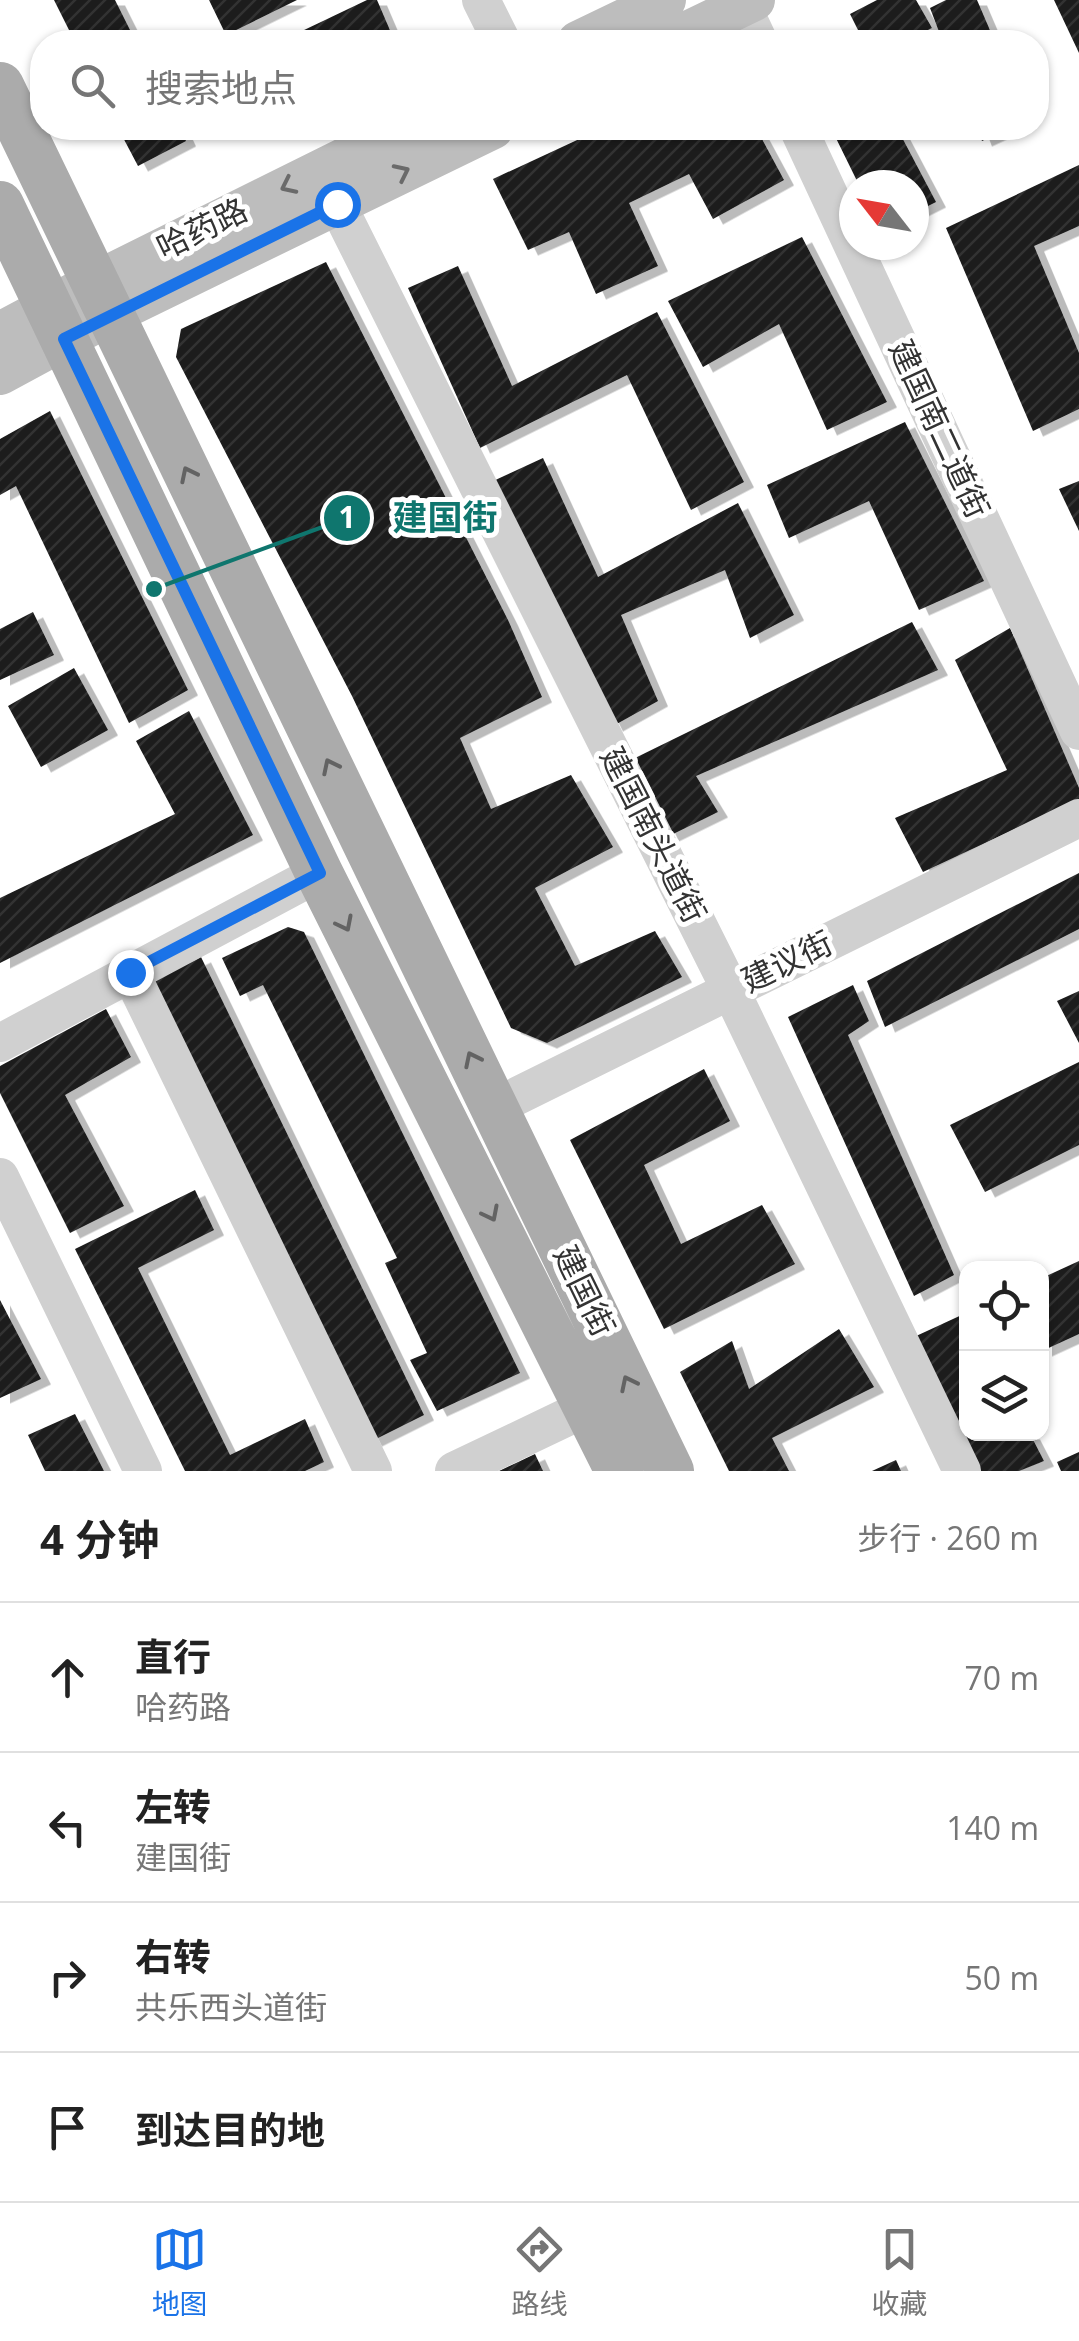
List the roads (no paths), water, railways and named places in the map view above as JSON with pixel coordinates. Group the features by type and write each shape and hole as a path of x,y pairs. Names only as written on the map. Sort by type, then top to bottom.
{"main road":[{"path":"603,30 664,0"},
{"path":"706,30 751,16"},
{"name":"建国街","path":"0,86 670,1471"},
{"name":"哈药路","path":"0,374 56,323 385,140"},
{"name":"哈药路","path":"102,298 337,204 468,140"},
{"name":"建国街","path":"0,205 320,873 619,1471"},
{"name":"哈药路","path":"0,333 56,323"}],"street":[{"path":"481,0 496,30"},
{"name":"建国南二道街","path":"804,140 1079,731"},
{"name":"建国南头道街","path":"337,204 730,990 962,1471"},
{"name":"建议街","path":"495,1107 1079,818"},
{"path":"0,1043 320,873"},
{"path":"130,972 374,1471"},
{"path":"0,1178 143,1471"},
{"path":"454,1471 588,1407"}],"place":[{"name":"建国街","path":"154,589"}]}
